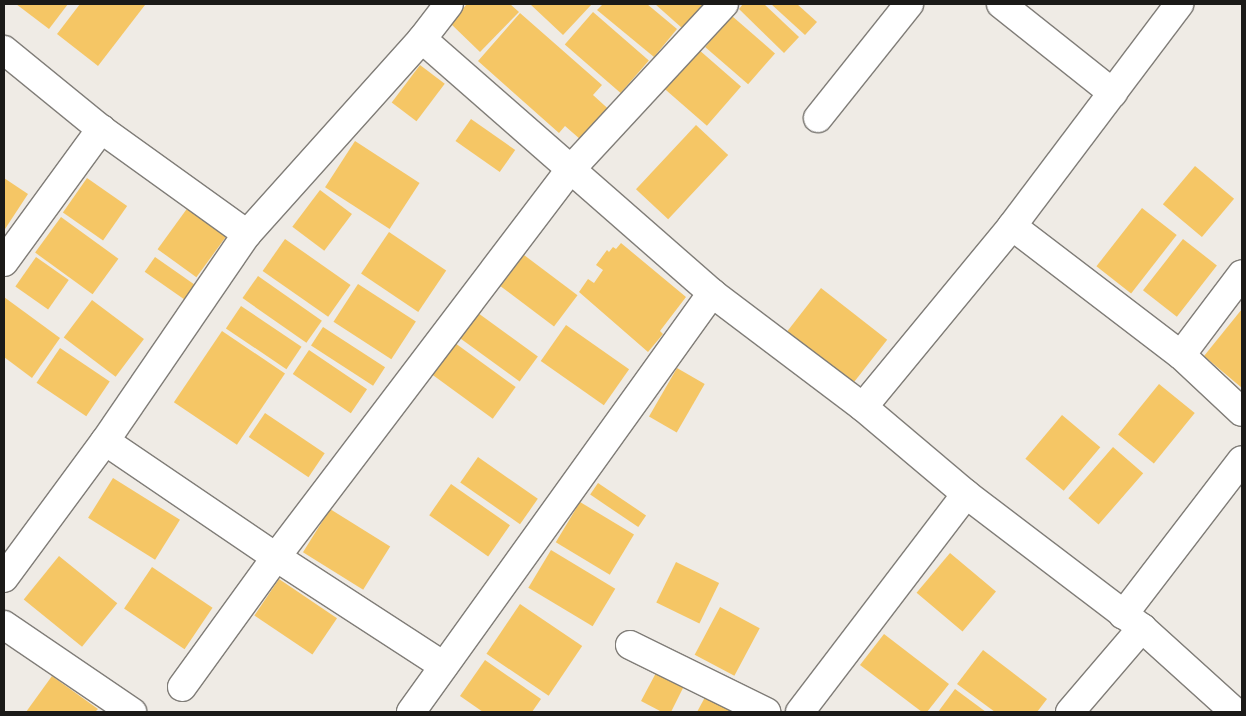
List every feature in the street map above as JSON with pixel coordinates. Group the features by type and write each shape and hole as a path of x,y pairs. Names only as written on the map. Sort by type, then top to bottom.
{"street":[{"path":"4,578 104,441 247,234 422,39 449,4"},
{"path":"182,687 276,557 571,169 724,4"},
{"path":"818,118 909,4"},
{"path":"1002,4 1112,93"},
{"path":"863,407 1012,226 1179,4"},
{"path":"422,39 712,293 863,407 966,494 1132,622 1234,712"},
{"path":"4,50 101,129 247,234"},
{"path":"4,262 101,129"},
{"path":"1012,226 1181,355 1242,412"},
{"path":"1181,355 1242,274"},
{"path":"412,712 712,293"},
{"path":"104,441 276,557 444,666"},
{"path":"1070,712 1242,460"},
{"path":"800,712 966,494"},
{"path":"4,625 132,712"},
{"path":"630,645 766,712"}],"building":[{"path":"16,4 68,4 49,29"},
{"path":"80,4 145,5 98,66 57,34"},
{"path":"467,4 510,4 519,12 480,52 450,23"},
{"path":"530,4 592,4 563,35"},
{"path":"603,4 647,4 677,29 654,57 597,10"},
{"path":"655,4 704,4 682,28"},
{"path":"743,4 764,4 799,37 784,53 739,9"},
{"path":"771,4 797,4 817,22 805,35"},
{"path":"593,12 649,61 621,93 565,44"},
{"path":"520,13 602,85 593,95 615,115 588,146 565,126 559,133 478,61"},
{"path":"732,16 775,53 748,84 705,47"},
{"path":"698,49 741,86 707,126 664,88"},
{"path":"420,65 445,84 416,121 392,103"},
{"path":"471,119 515,150 500,172 456,141"},
{"path":"696,125 728,155 668,219 636,189"},
{"path":"355,141 420,183 390,229 325,187"},
{"path":"1195,166 1234,199 1202,237 1163,204"},
{"path":"4,178 28,194 5,229 4,228"},
{"path":"87,178 127,206 103,241 63,212"},
{"path":"320,190 352,214 324,251 292,227"},
{"path":"194,199 233,227 196,277 158,249"},
{"path":"1142,208 1177,235 1131,293 1096,266"},
{"path":"61,217 118,259 93,294 35,253"},
{"path":"389,232 446,271 418,312 361,273"},
{"path":"285,239 351,285 328,317 263,271"},
{"path":"1183,239 1217,265 1177,317 1143,290"},
{"path":"621,243 686,297 660,331 663,334 648,352 579,292 588,279 594,283 603,270 596,265 607,250 609,252 613,247 616,249"},
{"path":"524,255 578,295 554,326 501,286"},
{"path":"36,257 69,280 48,309 15,286"},
{"path":"155,257 195,285 185,300 145,272"},
{"path":"258,276 322,321 306,343 243,298"},
{"path":"358,284 416,322 391,359 333,322"},
{"path":"821,288 887,340 853,384 787,332"},
{"path":"4,297 60,338 32,378 4,357"},
{"path":"92,300 144,339 116,377 64,338"},
{"path":"241,306 302,347 286,369 226,328"},
{"path":"1242,309 1242,388 1204,356"},
{"path":"478,313 538,356 520,382 460,338"},
{"path":"566,325 629,369 604,405 541,361"},
{"path":"323,327 385,367 373,386 311,345"},
{"path":"222,331 285,373 237,445 174,402"},
{"path":"455,343 516,387 493,419 432,375"},
{"path":"60,348 110,382 86,416 37,383"},
{"path":"309,350 367,389 351,413 293,374"},
{"path":"677,368 705,384 677,432 649,416"},
{"path":"1159,384 1195,413 1154,463 1118,435"},
{"path":"265,413 325,453 308,477 249,437"},
{"path":"1062,415 1100,447 1064,491 1025,459"},
{"path":"1113,447 1143,473 1099,525 1068,498"},
{"path":"478,457 538,499 520,524 460,482"},
{"path":"113,478 180,520 155,560 88,518"},
{"path":"598,483 646,515 638,527 590,495"},
{"path":"451,484 510,525 488,556 429,515"},
{"path":"580,502 634,534 610,575 556,542"},
{"path":"330,509 390,547 363,590 303,552"},
{"path":"551,550 615,589 593,626 528,588"},
{"path":"950,553 996,592 963,631 917,593"},
{"path":"59,556 117,603 82,647 24,600"},
{"path":"676,562 719,583 699,623 656,602"},
{"path":"152,567 213,608 185,649 124,608"},
{"path":"279,579 337,618 312,655 254,615"},
{"path":"520,604 582,646 549,696 486,654"},
{"path":"720,607 760,628 734,676 695,655"},
{"path":"884,634 949,684 927,712 922,712 860,665"},
{"path":"983,650 1047,699 1037,712 995,712 957,684"},
{"path":"485,660 541,699 532,712 483,712 460,696"},
{"path":"657,671 684,686 671,712 662,712 641,701"},
{"path":"52,676 98,709 95,712 26,712"},
{"path":"710,688 756,712 697,712"},
{"path":"955,689 986,712 938,712"}]}
